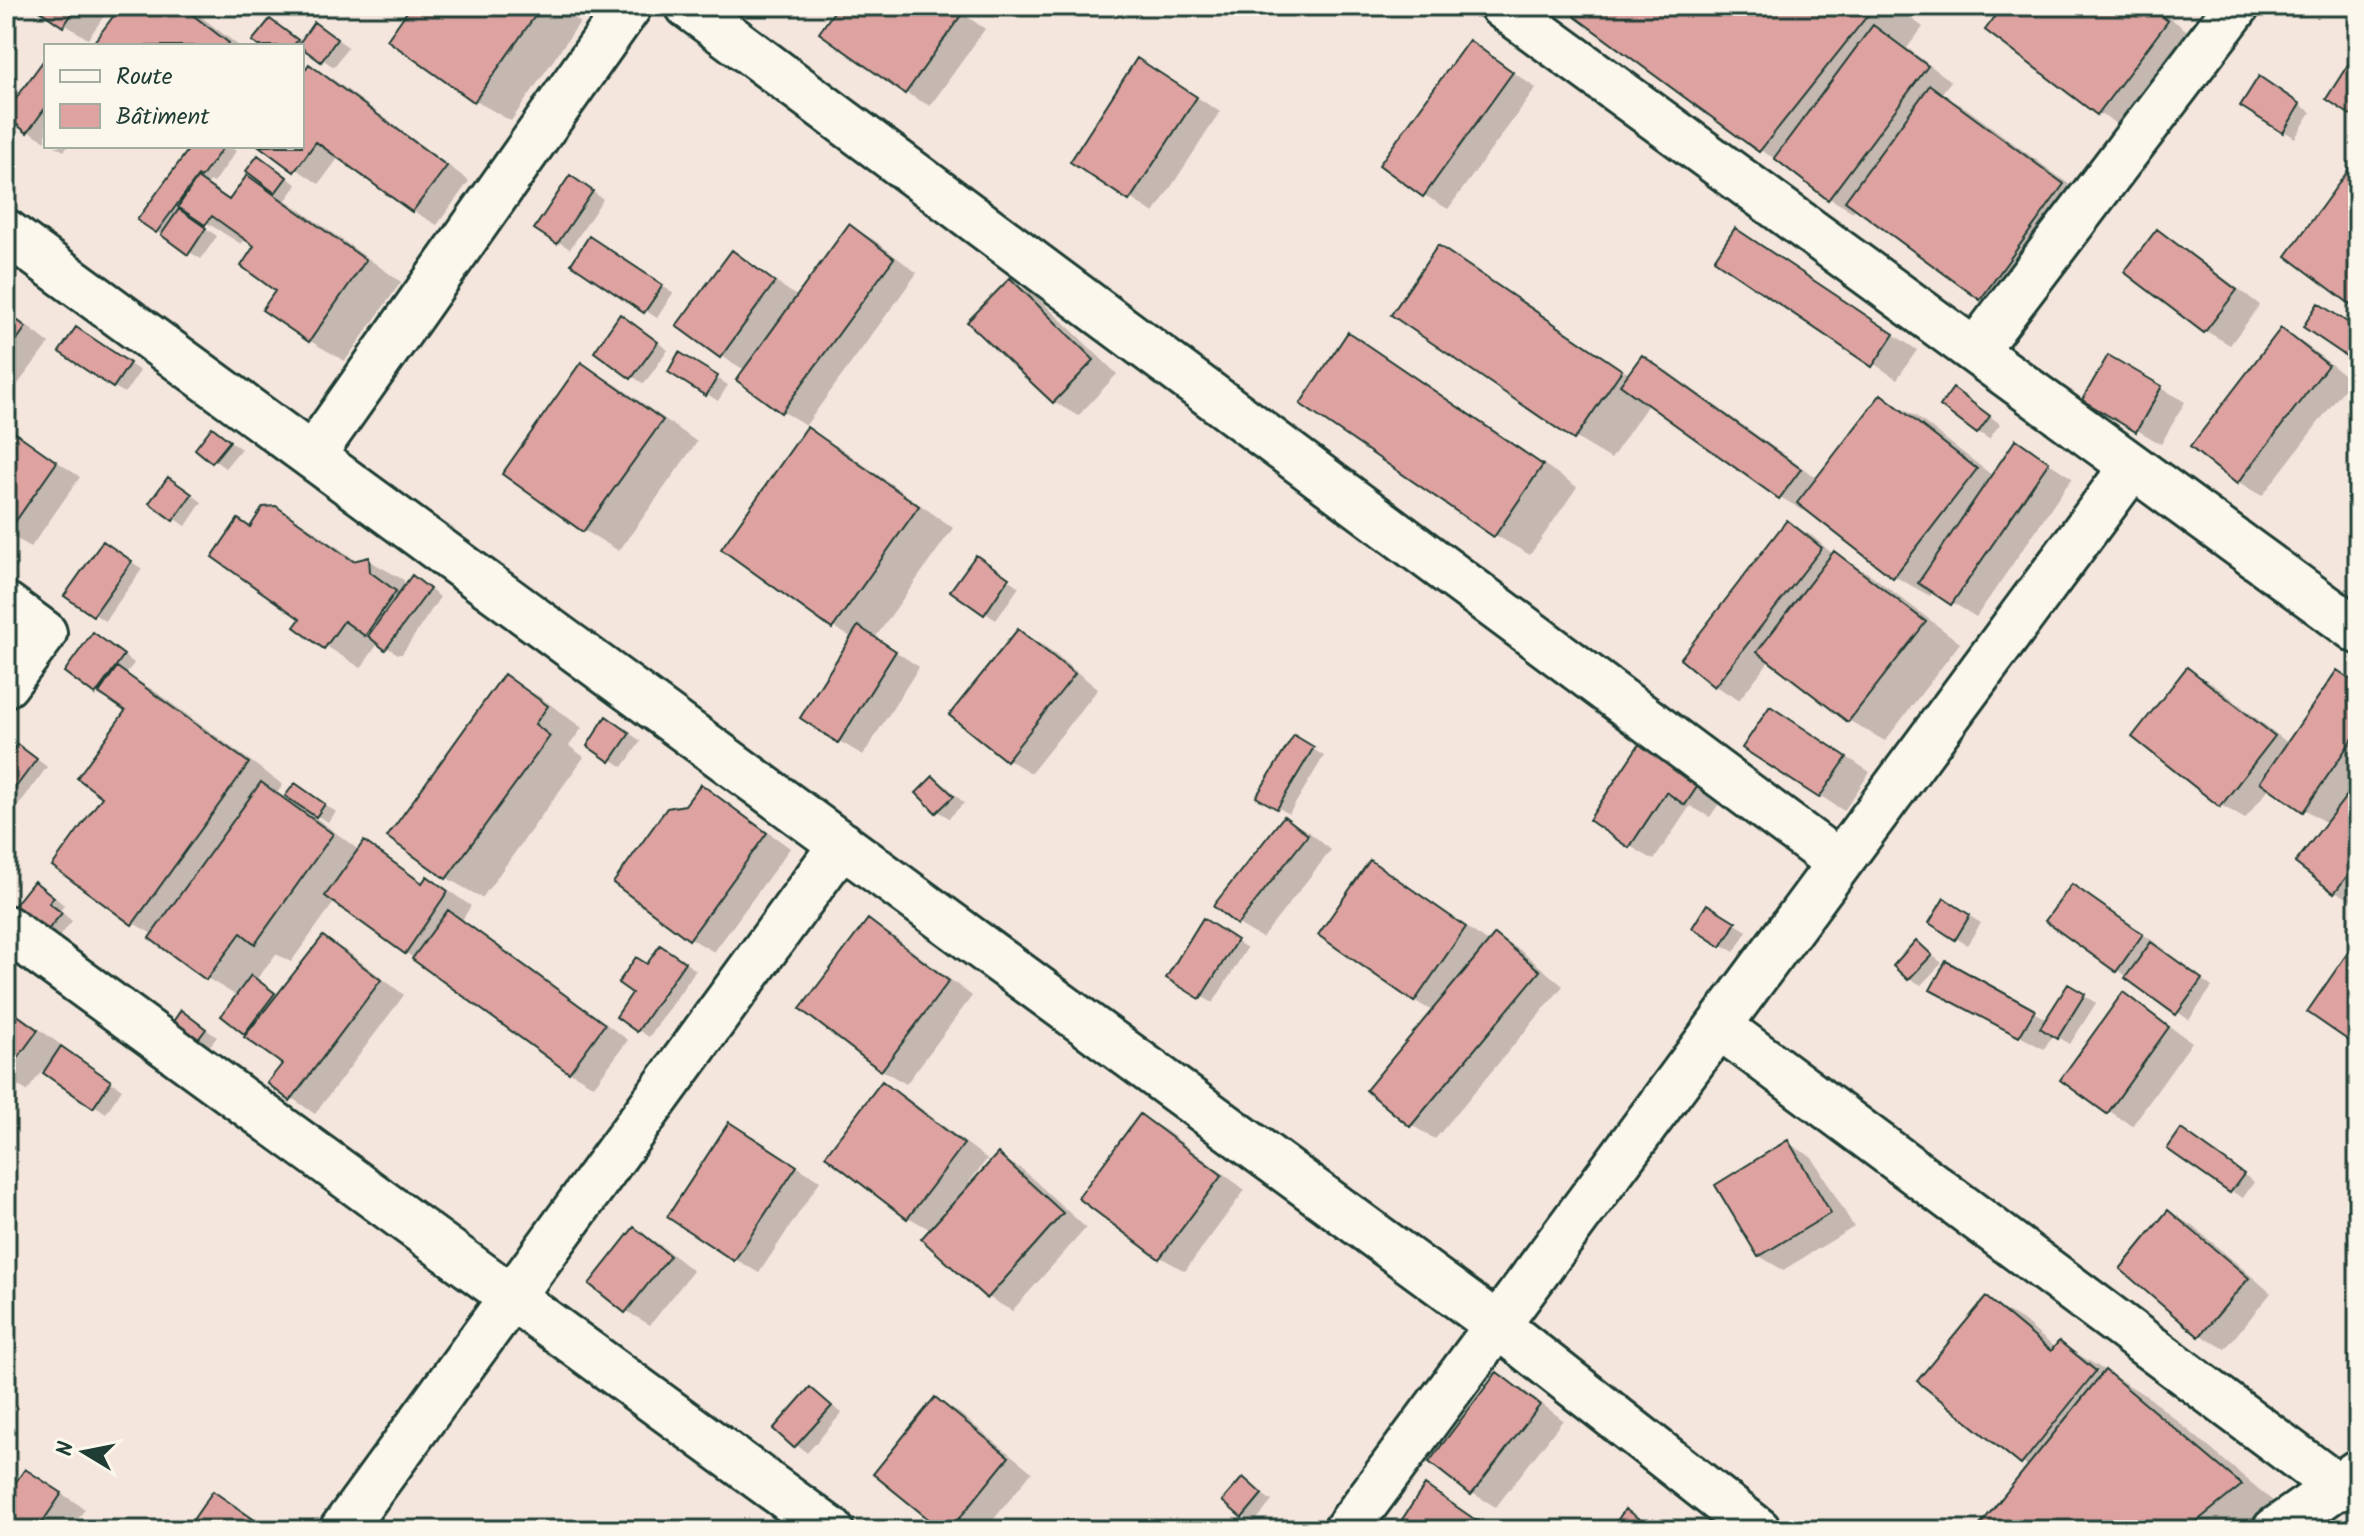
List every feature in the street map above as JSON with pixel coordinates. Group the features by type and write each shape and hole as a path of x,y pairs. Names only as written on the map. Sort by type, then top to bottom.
{"street":[{"path":"312,456 629,6"},
{"path":"688,6 1839,863"},
{"path":"1502,6 2358,631"},
{"path":"1975,351 2237,6"},
{"path":"6,232 1497,1325 1758,1530"},
{"path":"1346,1530 2132,467"},
{"path":"6,605 44,633 6,684"},
{"path":"342,1530 842,844"},
{"path":"6,928 831,1530"},
{"path":"1719,1026 2348,1480 2275,1530"}],"building":[{"path":"33,6 77,6 63,27"},
{"path":"121,6 181,6 229,43 228,44 92,44"},
{"path":"411,6 542,6 474,102 387,40"},
{"path":"838,6 951,6 962,14 905,94 819,33"},
{"path":"1582,6 1875,6 1759,152 1574,16"},
{"path":"2003,6 2149,6 2168,21 2097,115 1985,30"},
{"path":"270,19 298,40 295,44 256,44 252,41"},
{"path":"314,22 337,39 321,62 304,49 304,44 299,44"},
{"path":"1873,25 1928,66 1828,200 1774,158"},
{"path":"1469,40 1513,72 1423,197 1379,165"},
{"path":"2358,49 2358,120 2326,99"},
{"path":"1137,58 1197,97 1129,201 1070,162"},
{"path":"44,60 44,110 27,133 6,116"},
{"path":"309,64 447,166 412,212 316,142 294,172 262,148 304,148 304,71"},
{"path":"2259,76 2300,104 2283,133 2240,106"},
{"path":"1930,85 2064,184 1980,300 1845,201"},
{"path":"190,148 223,148 156,233 137,220"},
{"path":"258,155 287,177 275,193 246,171"},
{"path":"2358,157 2358,310 2286,256"},
{"path":"247,175 366,260 309,342 262,310 275,291 241,266 254,246 212,216 205,225 178,207 197,178 229,200"},
{"path":"570,175 593,191 557,244 534,229"},
{"path":"179,209 206,228 188,255 161,235"},
{"path":"849,224 894,258 781,413 736,380"},
{"path":"1735,228 1894,334 1872,367 1714,260"},
{"path":"2157,229 2237,290 2204,333 2124,272"},
{"path":"589,236 663,285 644,313 571,264"},
{"path":"1438,245 1622,370 1574,440 1391,315"},
{"path":"732,250 775,282 720,358 676,326"},
{"path":"1010,278 1094,360 1053,403 967,322"},
{"path":"2318,303 2358,329 2358,351 2352,360 2303,327"},
{"path":"6,312 26,327 6,355"},
{"path":"620,314 658,342 631,379 594,352"},
{"path":"76,327 130,363 113,388 59,352"},
{"path":"2281,328 2328,365 2237,484 2190,447"},
{"path":"1348,332 1543,465 1494,537 1300,404"},
{"path":"679,352 718,376 706,396 668,372"},
{"path":"1642,355 1801,469 1779,499 1620,385"},
{"path":"2108,355 2162,386 2136,432 2082,400"},
{"path":"581,362 663,420 583,532 502,474"},
{"path":"1953,388 1990,416 1977,434 1940,406"},
{"path":"1881,394 1977,469 1893,578 1797,503"},
{"path":"6,426 57,462 6,535"},
{"path":"212,427 230,441 212,463 195,449"},
{"path":"807,427 919,506 832,629 721,549"},
{"path":"2016,439 2049,462 1951,605 1918,583"},
{"path":"168,477 192,494 173,521 149,503"},
{"path":"276,506 353,561 369,557 370,572 396,591 365,636 344,621 324,649 294,627 300,619 212,557 238,519 250,527 263,507"},
{"path":"1787,520 1822,548 1714,687 1680,659"},
{"path":"103,541 132,561 93,616 64,596"},
{"path":"1834,551 1926,622 1848,722 1757,652"},
{"path":"976,555 1009,578 984,615 950,591"},
{"path":"412,575 430,589 385,650 368,636"},
{"path":"858,626 896,651 838,743 800,718"},
{"path":"1018,629 1075,674 1006,761 949,715"},
{"path":"93,632 124,655 95,695 64,672"},
{"path":"117,667 249,763 132,925 52,866 102,797 77,778 125,711 99,693"},
{"path":"2187,667 2275,736 2220,807 2132,737"},
{"path":"2337,670 2358,684 2358,731 2303,812 2260,782"},
{"path":"504,674 548,706 535,724 550,736 446,879 387,837"},
{"path":"1770,706 1847,757 1819,798 1742,748"},
{"path":"606,716 630,733 610,762 587,746"},
{"path":"1294,735 1314,747 1277,809 1256,797"},
{"path":"1642,740 1701,781 1685,805 1666,792 1629,848 1589,820"},
{"path":"17,744 37,759 6,800 6,759"},
{"path":"933,776 954,796 936,813 916,793"},
{"path":"2358,781 2358,862 2334,893 2295,863"},
{"path":"261,782 333,834 255,944 241,933 206,980 149,938"},
{"path":"295,783 325,804 316,817 285,796"},
{"path":"701,784 767,833 689,940 613,883 667,808 685,805"},
{"path":"1284,816 1308,835 1237,925 1213,906"},
{"path":"364,841 422,883 427,876 448,891 405,954 325,896"},
{"path":"1370,860 1466,927 1414,1002 1318,935"},
{"path":"34,881 54,897 49,903 62,913 42,937 10,911"},
{"path":"2072,884 2143,934 2116,972 2045,921"},
{"path":"1944,898 1970,915 1955,940 1929,923"},
{"path":"1707,904 1736,922 1721,947 1692,928"},
{"path":"448,910 605,1024 569,1073 412,959"},
{"path":"1203,918 1237,940 1200,999 1166,978"},
{"path":"868,919 949,981 881,1071 800,1009"},
{"path":"1495,934 1540,971 1410,1127 1366,1090"},
{"path":"323,936 381,980 290,1101 267,1083 282,1064 244,1037"},
{"path":"1916,940 1932,955 1908,980 1893,966"},
{"path":"2151,942 2202,979 2176,1015 2125,978"},
{"path":"660,945 685,962 637,1032 616,1017 632,993 618,983 636,957 647,964"},
{"path":"2353,945 2358,948 2358,1047 2307,1012"},
{"path":"1946,961 2035,1010 2019,1037 1930,990"},
{"path":"251,975 275,993 244,1034 221,1016"},
{"path":"2068,984 2085,994 2057,1039 2040,1028"},
{"path":"2123,992 2169,1027 2107,1114 2060,1080"},
{"path":"6,1007 38,1030 6,1074"},
{"path":"181,1010 206,1029 188,1053 164,1035"},
{"path":"61,1046 111,1081 93,1108 43,1073"},
{"path":"882,1081 964,1144 907,1219 825,1156"},
{"path":"1140,1114 1222,1175 1159,1259 1078,1198"},
{"path":"729,1122 797,1166 734,1261 667,1217"},
{"path":"2181,1129 2244,1174 2230,1193 2167,1149"},
{"path":"1788,1140 1831,1213 1758,1257 1715,1185"},
{"path":"998,1153 1063,1213 987,1299 921,1239"},
{"path":"2168,1210 2249,1278 2199,1337 2120,1269"},
{"path":"634,1227 670,1256 625,1313 589,1284"},
{"path":"1986,1297 2051,1351 2059,1341 2096,1371 2021,1465 1917,1381"},
{"path":"2105,1370 2242,1485 2186,1530 1976,1530"},
{"path":"1497,1372 1540,1405 1471,1495 1429,1462"},
{"path":"810,1387 832,1406 794,1448 773,1429"},
{"path":"935,1397 1009,1457 950,1530 942,1530 873,1474"},
{"path":"25,1469 62,1493 37,1530 6,1530 6,1496"},
{"path":"1243,1477 1262,1494 1242,1518 1222,1501"},
{"path":"1425,1485 1490,1530 1395,1530"},
{"path":"213,1491 269,1530 186,1530"},
{"path":"1625,1509 1655,1530 1611,1530"}]}
